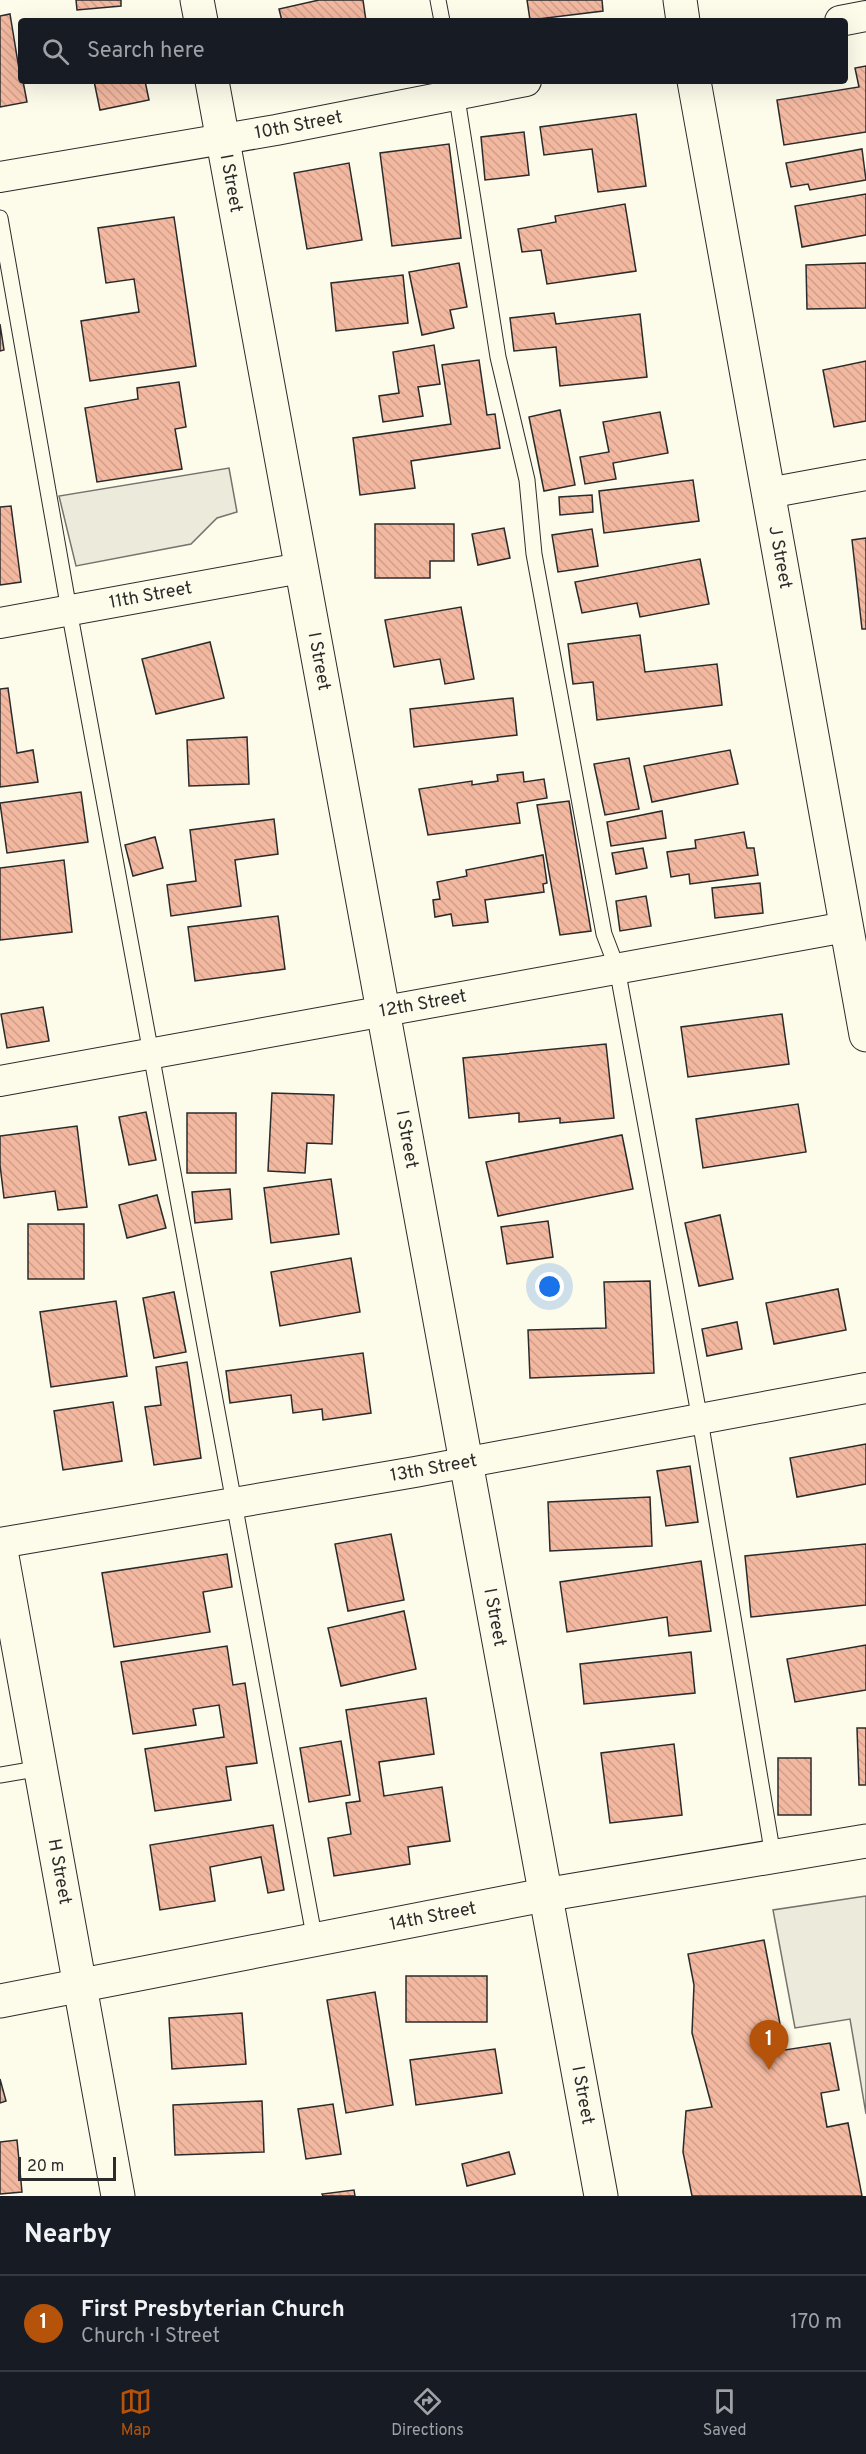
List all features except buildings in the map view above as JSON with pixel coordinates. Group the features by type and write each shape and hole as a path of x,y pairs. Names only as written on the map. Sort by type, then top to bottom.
{"main road":[{"path":"197,0 200,18"},
{"path":"680,0 683,18"},
{"name":"I Street","path":"213,84 601,2196"},
{"name":"J Street","path":"695,84 866,1035"},
{"name":"H Street","path":"0,1544 82,1986 118,2196"},
{"name":"14th Street","path":"0,2001 544,1895 866,1842"}],"street":[{"path":"848,19 866,16"},
{"name":"10th Street","path":"0,177 222,137 276,130 455,87 490,84"},
{"path":"768,493 866,475"},
{"name":"11th Street","path":"0,623 301,568"},
{"name":"12th Street","path":"0,1081 846,927"},
{"name":"13th Street","path":"0,1544 700,1420 866,1388"}],"lane":[{"path":"438,0 441,18"},
{"path":"455,87 498,357 527,480 536,566 604,934 617,968 700,1420 773,1856"},
{"path":"0,218 150,1054 315,1941"},
{"path":"0,1775 42,1768"}],"shaded area":[{"path":"229,468 237,512 217,518 191,544 76,566 59,496"},
{"path":"866,1896 866,2114 850,2019 795,2028 773,1910"}],"place":[{"name":"First Presbyterian Church","path":"769,2070"}]}
